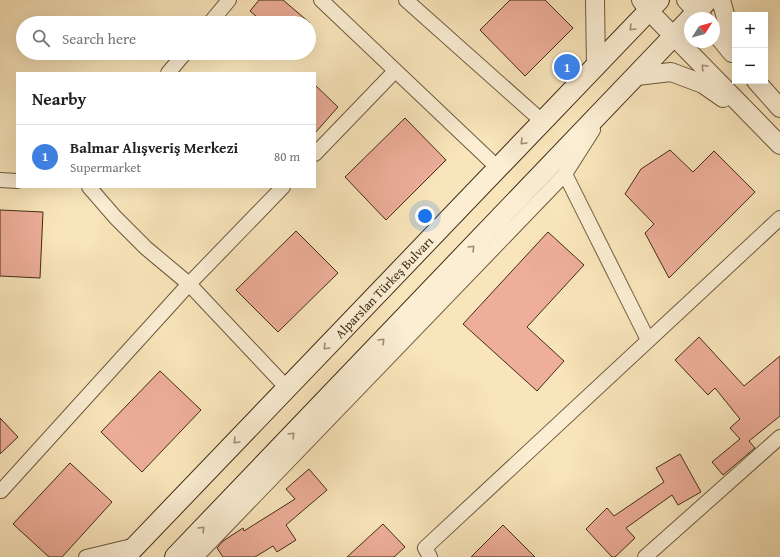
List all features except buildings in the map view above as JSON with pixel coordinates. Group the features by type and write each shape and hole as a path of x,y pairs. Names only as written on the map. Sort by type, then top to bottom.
{"main road":[{"name":"Alparslan Türkeş Bulvarı","path":"131,551 596,66 650,4"},
{"path":"175,557 637,76 696,11"}],"street":[{"path":"216,16 230,0"},
{"path":"321,0 498,168"},
{"path":"406,0 542,122"},
{"path":"595,0 596,66"},
{"path":"721,0 734,48"},
{"path":"650,4 674,36 780,145"},
{"path":"720,38 732,53"},
{"path":"169,72 179,60"},
{"path":"316,153 395,71"},
{"path":"637,76 671,72 702,84 754,119"},
{"path":"759,84 780,108"},
{"path":"196,557 565,174 608,106"},
{"path":"565,174 648,340"},
{"path":"0,180 16,181"},
{"path":"90,188 115,217 146,248 189,284 287,388"},
{"path":"1,491 189,284 282,188"},
{"path":"430,557 425,548 780,218"},
{"path":"646,557 780,437"},
{"path":"86,557 131,551"}],"place":[{"name":"Balmar Alışveriş Merkezi","path":"567,67"}]}
